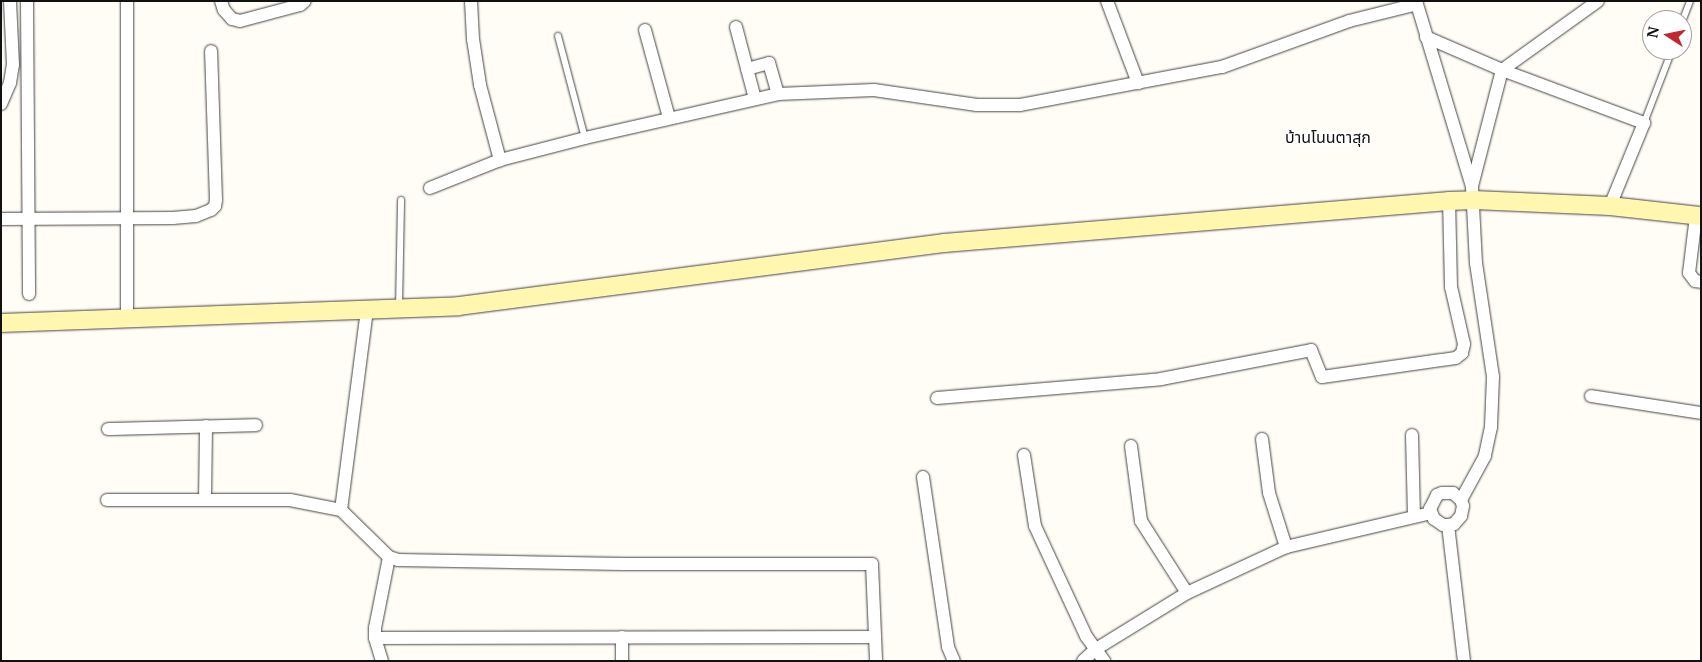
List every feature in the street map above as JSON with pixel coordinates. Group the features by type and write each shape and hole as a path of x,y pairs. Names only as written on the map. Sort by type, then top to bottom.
{"street":[{"path":"1,104 10,83 13,65 10,1"},
{"path":"26,1 28,294"},
{"path":"127,1 129,219 127,320"},
{"path":"221,1 224,10 232,19 240,22 300,5 305,1"},
{"path":"471,1 473,39 480,85 500,160"},
{"path":"1107,1 1138,83"},
{"path":"1473,193 1502,70 1598,1"},
{"path":"430,188 500,160 584,138 778,94 874,90 977,105 1020,105 1222,67 1349,21 1416,3 1473,193 1476,263 1493,378 1491,427 1485,456 1461,500"},
{"path":"736,26 755,99"},
{"path":"645,30 669,118"},
{"path":"1426,37 1502,70 1644,123 1610,206"},
{"path":"1,219 129,219 196,216 215,206 211,51"},
{"path":"747,69 769,63 778,94"},
{"path":"1,323 127,320 459,306 944,243 1449,201 1473,193 1699,216 1689,273 1695,281 1701,282"},
{"path":"937,398 1161,379 1311,350 1322,376 1456,358 1462,353 1464,344 1451,286 1449,201"},
{"path":"341,510 367,310"},
{"path":"1591,396 1701,413"},
{"path":"108,429 256,424"},
{"path":"205,500 206,426"},
{"path":"1412,435 1414,515"},
{"path":"1262,439 1269,493 1286,547"},
{"path":"1131,446 1142,521 1187,593"},
{"path":"1024,455 1036,526 1086,636 1104,661"},
{"path":"923,477 948,647 954,661"},
{"path":"1442,492 1453,493 1461,500 1463,506 1461,516 1454,524 1438,523 1431,513 1434,498 1442,492"},
{"path":"107,500 290,500 341,510 389,556 398,560 613,564 872,564 876,661"},
{"path":"1083,661 1096,650 1187,593 1286,547 1414,515 1431,513"},
{"path":"1448,525 1464,661"},
{"path":"382,661 375,638 389,556"},
{"path":"622,637 622,661"},
{"path":"375,638 874,637"}],"lane":[{"path":"558,36 584,138"},
{"path":"1644,123 1668,60"},
{"path":"399,308 401,200"}],"district":[{"name":"บ้านโนนตาสุก","path":"1328,137"}]}
